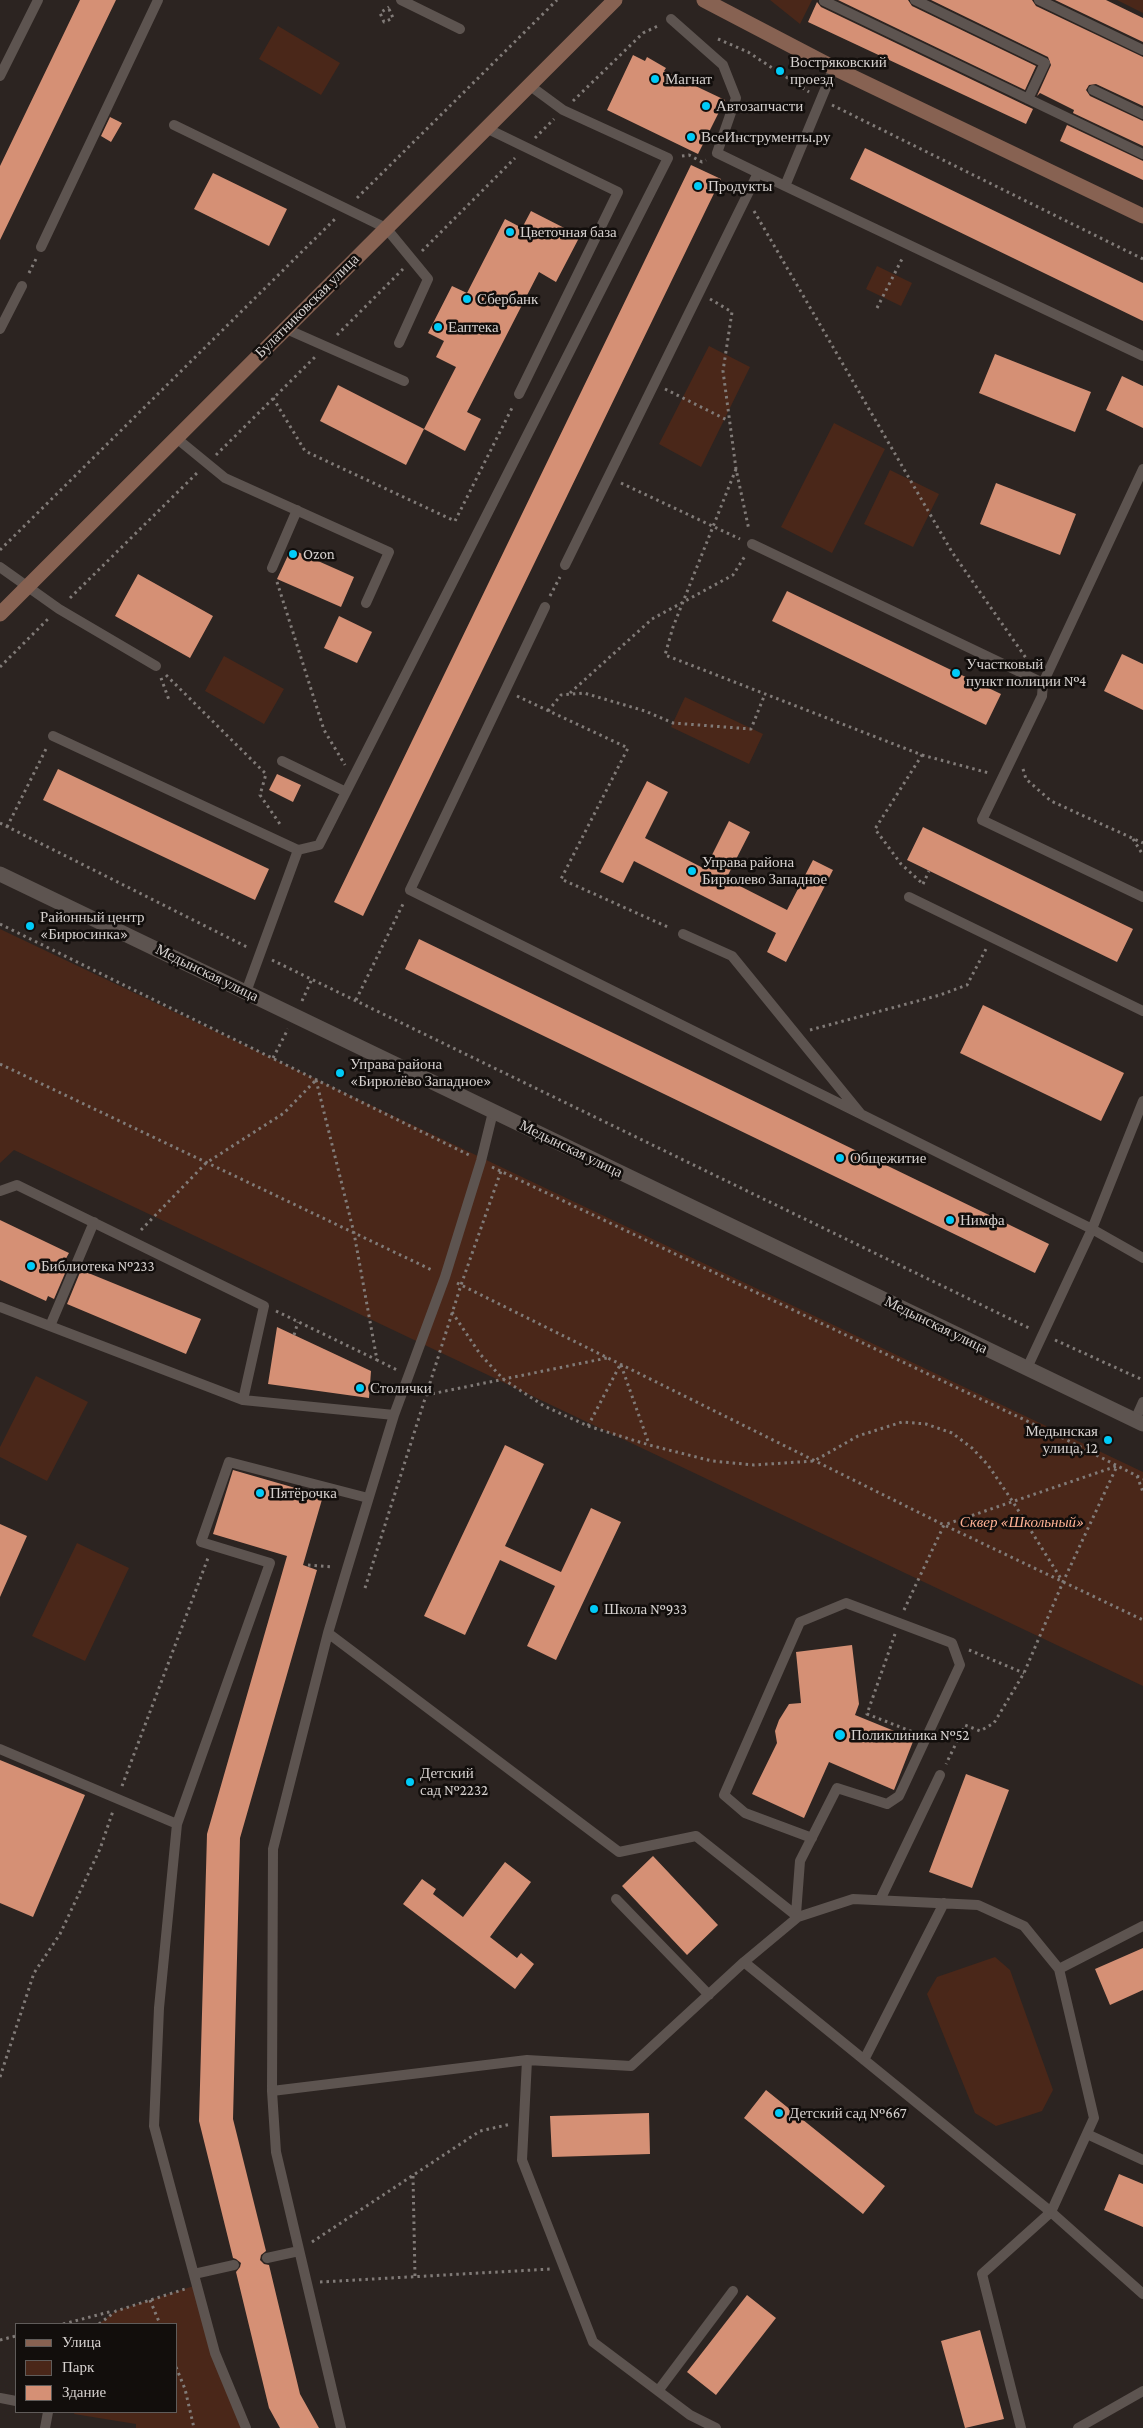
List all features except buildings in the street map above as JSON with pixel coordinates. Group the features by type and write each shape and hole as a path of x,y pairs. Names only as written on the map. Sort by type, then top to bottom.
{"street":[{"name":"Булатниковская улица","path":"0,614 284,328 615,0"},
{"path":"704,0 834,68 1143,216"},
{"name":"Медынская улица","path":"0,874 1139,1422"}],"lane":[{"path":"0,76 38,0"},
{"path":"42,247 158,0"},
{"path":"401,0 460,29"},
{"path":"915,0 1045,63 1028,99"},
{"path":"1039,0 1143,50"},
{"path":"824,1 1143,154"},
{"path":"671,19 723,65 736,98 717,153 1143,356"},
{"path":"785,186 834,68"},
{"path":"53,736 298,850 318,845 668,158 563,110 529,85"},
{"path":"1093,90 1143,114"},
{"path":"174,125 386,228 428,279 399,343"},
{"path":"486,128 618,192 519,394"},
{"path":"565,566 758,173"},
{"path":"0,329 22,286"},
{"path":"284,328 404,381"},
{"path":"176,437 225,478 389,552 366,603"},
{"path":"1143,469 1043,683 1042,696 982,820 1143,898"},
{"path":"272,568 297,510"},
{"path":"752,544 1043,683"},
{"path":"0,567 59,609 156,666"},
{"path":"545,607 410,890 1092,1229 1143,1258"},
{"path":"282,761 346,792"},
{"path":"246,992 298,850"},
{"path":"909,897 1143,1011"},
{"path":"683,934 732,956 862,1116"},
{"path":"1028,1368 1092,1229 1143,1101"},
{"path":"341,2428 276,2152 272,2091 273,1849 328,1633 368,1498 394,1415 445,1277 481,1161 493,1112"},
{"path":"0,1191 17,1185 264,1306 243,1400"},
{"path":"50,1326 94,1222"},
{"path":"0,1307 243,1400 394,1415"},
{"path":"1139,1422 1143,1402"},
{"path":"246,2428 216,2353 154,2126 159,2008 177,1824 270,1563 201,1542 229,1462 368,1498"},
{"path":"797,1916 800,1861 812,1838 837,1788 887,1804 899,1796 960,1665 952,1643 846,1603 800,1622 724,1795 745,1813 812,1838"},
{"path":"328,1633 619,1852 696,1836 797,1916"},
{"path":"0,1749 177,1824"},
{"path":"880,1900 940,1775"},
{"path":"616,1899 709,1994"},
{"path":"272,2091 527,2060 631,2066 797,1916 853,1899 978,1905 1024,1926 1059,1969 1094,2118 1051,2212 982,2274 1021,2428"},
{"path":"864,2060 944,1903"},
{"path":"1059,1969 1143,1926"},
{"path":"744,1962 1051,2212 1143,2294"},
{"path":"527,2060 522,2160 592,2342 690,2415 716,2428"},
{"path":"1086,2134 1143,2160"},
{"path":"267,2258 299,2251"},
{"path":"194,2274 234,2265"},
{"path":"658,2391 733,2291"},
{"path":"1078,2428 1143,2391"},
{"path":"0,2398 15,2401"},
{"path":"45,2428 48,2413"}],"path":[{"path":"0,550 558,0"},
{"path":"0,667 642,33"},
{"path":"714,38 748,52 822,100 1143,259"},
{"path":"668,158 689,155 702,162 717,153"},
{"path":"746,198 952,552 1043,683"},
{"path":"877,308 909,245"},
{"path":"22,286 42,247"},
{"path":"570,693 652,619 733,575 752,544 736,469 723,371 732,312 700,293"},
{"path":"655,384 730,421"},
{"path":"273,398 305,451 455,521 519,394"},
{"path":"736,469 683,603 666,655 922,755 1003,776"},
{"path":"609,478 752,544"},
{"path":"545,607 565,566"},
{"path":"272,568 324,730 352,778"},
{"path":"156,666 169,700"},
{"path":"156,666 266,774 260,794 298,850"},
{"path":"505,691 628,748 562,879 683,934"},
{"path":"548,711 561,695 570,693 598,696 645,711 673,723 751,729 765,694"},
{"path":"7,827 53,736"},
{"path":"922,755 875,828 901,864 923,884 929,871"},
{"path":"1023,763 1026,778 1051,801 1143,843"},
{"path":"0,823 260,954 1042,1335 1143,1380"},
{"path":"1132,838 1143,856"},
{"path":"356,1000 410,890"},
{"path":"0,924 501,1171 1143,1479"},
{"path":"795,1033 837,1024 967,985 993,938"},
{"path":"0,1064 445,1277 944,1526 1143,1620"},
{"path":"131,1240 206,1162 284,1113 316,1080"},
{"path":"316,1080 354,1234 377,1360"},
{"path":"365,1588 460,1285 501,1171"},
{"path":"264,1306 409,1376"},
{"path":"452,1312 480,1354 502,1379 544,1406 588,1426 649,1445 712,1461 754,1465 814,1461 858,1436 883,1426 902,1422 926,1424 952,1434 972,1448 988,1465 1063,1582"},
{"path":"294,1335 298,1322"},
{"path":"426,1395 607,1358"},
{"path":"588,1426 621,1364"},
{"path":"621,1364 649,1445"},
{"path":"921,1735 867,1714 899,1623 944,1526 1117,1466"},
{"path":"940,1775 965,1725 980,1731 994,1723 1024,1673 1063,1582 1117,1466"},
{"path":"1137,1476 1143,1492"},
{"path":"308,1565 347,1569"},
{"path":"952,1643 1024,1673"},
{"path":"299,2251 480,2131 524,2121"},
{"path":"413,2176 416,2277"},
{"path":"306,2283 564,2268"},
{"path":"67,2323 150,2300 197,2284"},
{"path":"150,2300 160,2323"},
{"path":"100,2323 116,2310"},
{"path":"0,2340 15,2336"},
{"path":"178,2372 185,2389 194,2428"}],"green space":[{"path":"770,0 812,0 800,24"},
{"path":"1117,0 1143,0 1143,13"},
{"path":"278,26 340,63 321,95 259,59"},
{"path":"877,266 912,283 901,306 866,289"},
{"path":"709,346 750,367 701,467 659,444"},
{"path":"834,423 885,449 832,553 781,527"},
{"path":"890,470 939,494 913,547 864,524"},
{"path":"224,656 284,689 264,724 205,691"},
{"path":"685,697 763,734 749,764 671,727"},
{"name":"Сквер «Школьный»","path":"0,929 1143,1472 1143,1686 14,1150 0,1163"},
{"path":"36,1376 88,1402 47,1481 0,1457 0,1447"},
{"path":"77,1543 129,1568 85,1661 32,1636"},
{"path":"995,1957 1010,1970 1053,2090 1042,2111 996,2126 975,2113 927,1994 937,1977"},
{"path":"197,2285 215,2353 246,2428 136,2428 136,2424 74,2414 178,2413 178,2323 100,2323 116,2311"}],"place":[{"name":"Востряковский проезд","path":"780,71"},
{"name":"Магнат","path":"655,79"},
{"name":"Автозапчасти","path":"706,106"},
{"name":"ВсеИнструменты.ру","path":"691,137"},
{"name":"Продукты","path":"698,186"},
{"name":"Цветочная база","path":"510,232"},
{"name":"Сбербанк","path":"467,299"},
{"name":"Еаптека","path":"438,327"},
{"name":"Ozon","path":"293,554"},
{"name":"Участковый пункт полиции №4","path":"956,673"},
{"name":"Управа района Бирюлево Западное","path":"692,871"},
{"name":"Районный центр «Бирюсинка»","path":"30,926"},
{"name":"Управа района «Бирюлёво Западное»","path":"340,1073"},
{"name":"Общежитие","path":"840,1158"},
{"name":"Нимфа","path":"950,1220"},
{"name":"Библиотека №233","path":"31,1266"},
{"name":"Столички","path":"360,1388"},
{"name":"Медынская улица, 12","path":"1108,1440"},
{"name":"Пятёрочка","path":"260,1493"},
{"name":"Школа №933","path":"594,1609"},
{"name":"Поликлиника №52","path":"840,1735"},
{"name":"Детский сад №2232","path":"410,1782"},
{"name":"Детский сад №667","path":"779,2113"}]}
